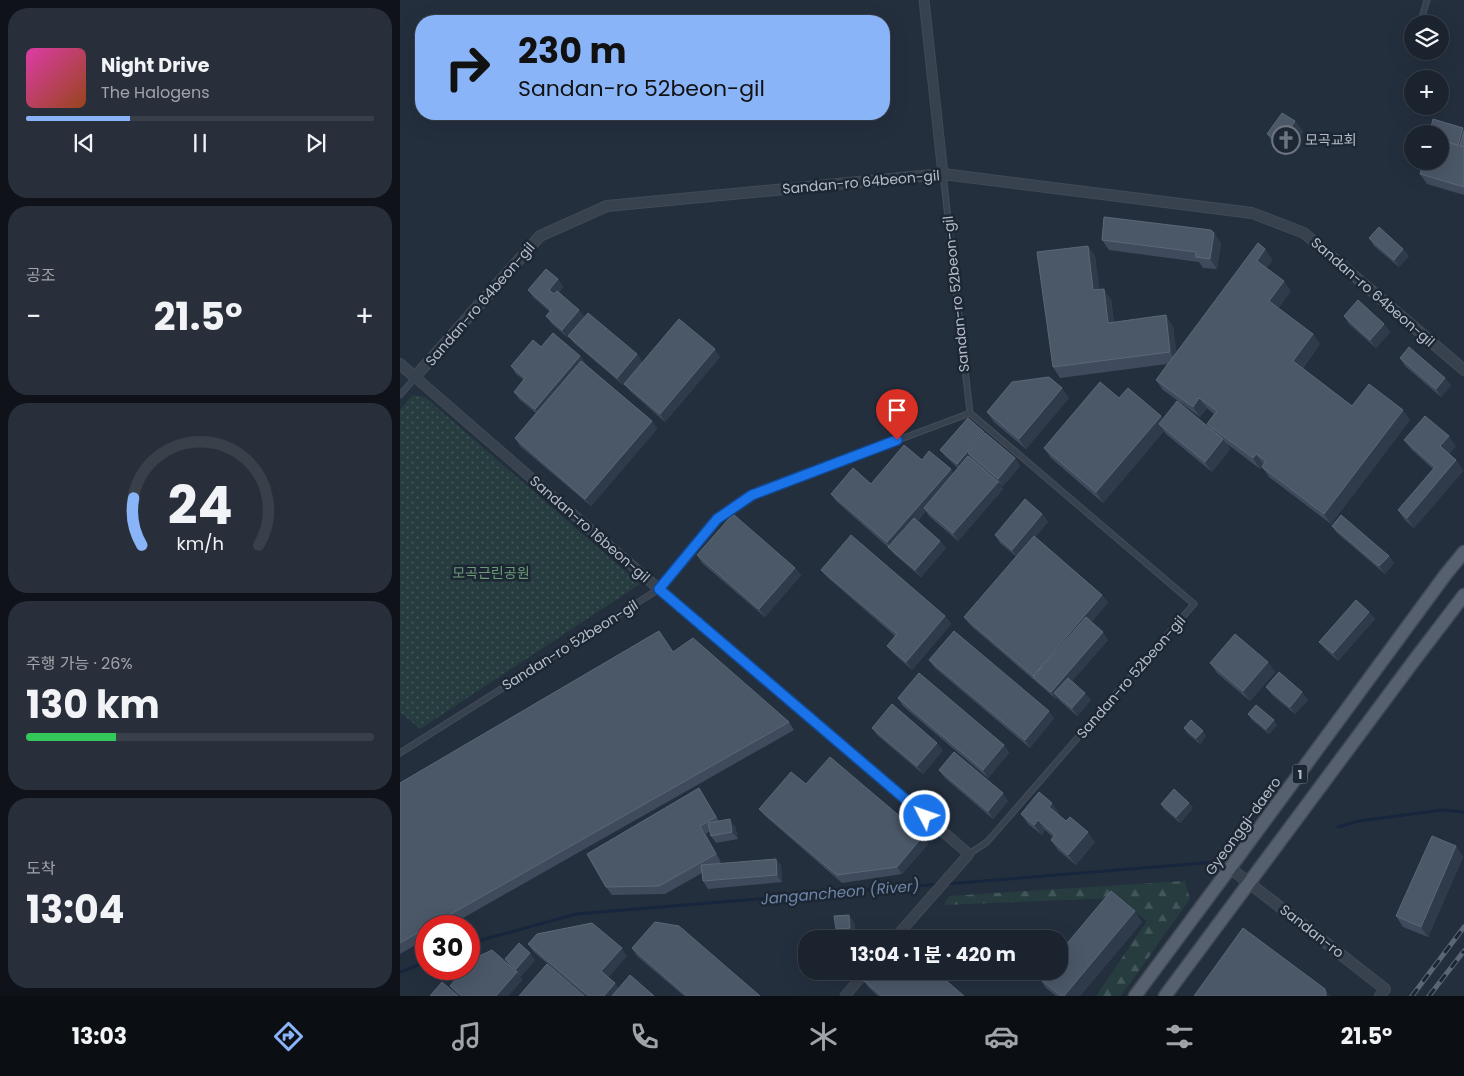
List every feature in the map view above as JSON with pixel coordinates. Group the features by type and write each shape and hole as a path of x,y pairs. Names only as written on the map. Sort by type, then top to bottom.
{"main road":[{"name":"Gyeonggi-daero","path":"1135,996 1464,552"},
{"name":"1","path":"1165,996 1464,595"}],"street":[{"path":"924,0 943,174"},
{"name":"Sandan-ro 64beon-gil","path":"416,377 540,236 607,206 943,174 1252,213 1304,233 1464,370"},
{"name":"Sandan-ro 16beon-gil","path":"400,364 969,854"},
{"path":"901,930 969,854"},
{"name":"Sandan-ro","path":"1230,868 1385,989 1380,996"},
{"path":"845,996 858,980"}],"lane":[{"path":"1423,14 1427,0"},
{"name":"Sandan-ro 52beon-gil","path":"943,174 970,413 1194,604 987,842 969,854"},
{"name":"Sandan-ro 64beon-gil","path":"400,395 416,377"},
{"name":"Sandan-ro 52beon-gil","path":"400,753 659,589 717,519 752,495 970,413"}],"green space":[{"name":"모곡근린공원","path":"412,395 425,397 640,584 420,729 400,712 400,410"},
{"path":"1185,881 1190,899 1121,996 1096,996 1147,921 1118,898 944,905 949,896"}],"building":[{"path":"1282,113 1295,121 1281,143 1267,134"},
{"path":"1433,119 1463,128 1458,145 1449,142 1449,125 1431,125"},
{"path":"1464,131 1464,147 1460,145"},
{"path":"1449,143 1464,147 1464,187 1420,174 1421,170 1449,170"},
{"path":"1104,217 1211,230 1214,233 1210,259 1196,257 1196,252 1102,240"},
{"path":"1379,227 1403,249 1394,260 1369,238"},
{"path":"1258,243 1265,249 1257,261 1284,281 1269,301 1313,334 1293,361 1352,406 1369,384 1403,410 1324,514 1262,467 1266,461 1256,454 1253,458 1207,424 1217,411 1199,398 1193,407 1156,380"},
{"path":"1088,246 1093,290 1104,289 1108,323 1166,315 1170,352 1053,367 1037,252"},
{"path":"546,269 558,279 549,290 554,294 557,291 579,310 562,330 546,316 551,310 528,290"},
{"path":"1358,300 1384,324 1370,340 1344,316"},
{"path":"588,313 637,354 617,378 568,336"},
{"path":"679,319 715,349 660,414 624,384"},
{"path":"553,333 580,356 535,409 514,392 525,378 511,366 533,340 541,347"},
{"path":"1409,347 1445,378 1436,389 1400,358"},
{"path":"581,361 652,421 585,499 515,438"},
{"path":"1049,377 1062,388 1019,439 987,412 1012,382"},
{"path":"1100,382 1119,398 1128,388 1161,416 1096,492 1044,448"},
{"path":"1177,401 1223,439 1205,462 1159,424"},
{"path":"1425,416 1449,436 1440,446 1456,460 1407,518 1398,510 1435,467 1404,440"},
{"path":"968,418 984,432 957,464 940,450"},
{"path":"985,433 1015,458 998,479 968,453"},
{"path":"904,445 922,460 929,451 951,469 887,542 831,494 853,468 871,484"},
{"path":"968,456 998,482 953,533 924,508"},
{"path":"1025,499 1042,514 1012,550 995,535"},
{"path":"733,514 795,568 759,609 697,555"},
{"path":"1341,515 1389,556 1379,566 1332,526"},
{"path":"914,518 940,541 915,570 888,547"},
{"path":"851,535 945,616 906,662 887,646 897,634 821,570"},
{"path":"1034,536 1102,595 1033,676 964,617"},
{"path":"1356,600 1369,612 1333,653 1319,642"},
{"path":"1086,617 1103,632 1051,692 1033,677"},
{"path":"659,631 673,652 693,638 789,722 449,915 415,915 415,934 400,943 400,783"},
{"path":"954,631 1049,711 1025,740 929,660"},
{"path":"1235,634 1268,662 1243,691 1210,663"},
{"path":"1279,672 1302,692 1290,707 1266,687"},
{"path":"919,673 1004,745 983,770 898,698"},
{"path":"1068,678 1085,693 1072,708 1054,693"},
{"path":"892,704 937,743 917,766 872,728"},
{"path":"1256,705 1274,720 1266,729 1248,714"},
{"path":"1191,720 1203,731 1196,738 1184,728"},
{"path":"954,752 1003,793 988,811 939,770"},
{"path":"830,757 923,836 897,867 837,875 759,809 791,772 806,784"},
{"path":"699,788 716,817 700,826 716,854 659,886 606,887 587,854"},
{"path":"1174,789 1189,803 1176,817 1161,804"},
{"path":"1039,792 1052,803 1049,807 1066,821 1070,817 1088,832 1068,855 1051,840 1055,835 1038,820 1034,825 1021,814"},
{"path":"730,819 732,832 711,836 708,823"},
{"path":"1432,836 1456,846 1421,927 1396,916"},
{"path":"776,859 777,875 703,881 701,865"},
{"path":"1111,891 1135,911 1064,996 1061,996 1042,980 1068,980 1068,942"},
{"path":"849,915 850,928 836,929 834,916"},
{"path":"655,922 679,926 760,996 687,996 632,948"},
{"path":"592,923 622,948 601,971 615,983 604,996 589,996 528,944 537,934"},
{"path":"1243,928 1325,989 1326,996 1194,996"},
{"path":"519,943 530,953 516,969 505,959"},
{"path":"492,950 517,972 496,996 462,996 450,986 455,980 480,980 480,956"},
{"path":"547,964 584,996 519,996"},
{"path":"630,975 654,996 612,996"},
{"path":"945,980 964,996 882,996 864,981"},
{"path":"442,982 458,996 430,996"}],"waterway":[{"name":"Jangancheon (River)","path":"1338,827 1359,821 1442,810 1464,812"},
{"name":"Jangancheon (River)","path":"946,884 1216,862"},
{"name":"Jangancheon (River)","path":"480,941 576,914 940,884"},
{"name":"Jangancheon (River)","path":"400,972 415,966"}],"railway":[{"path":"1412,996 1464,927"},
{"path":"1429,996 1464,951"}],"place":[{"name":"모곡교회","path":"1286,140"}],"route":[{"path":"897,440 752,495 717,519 659,589 925,816"}]}
